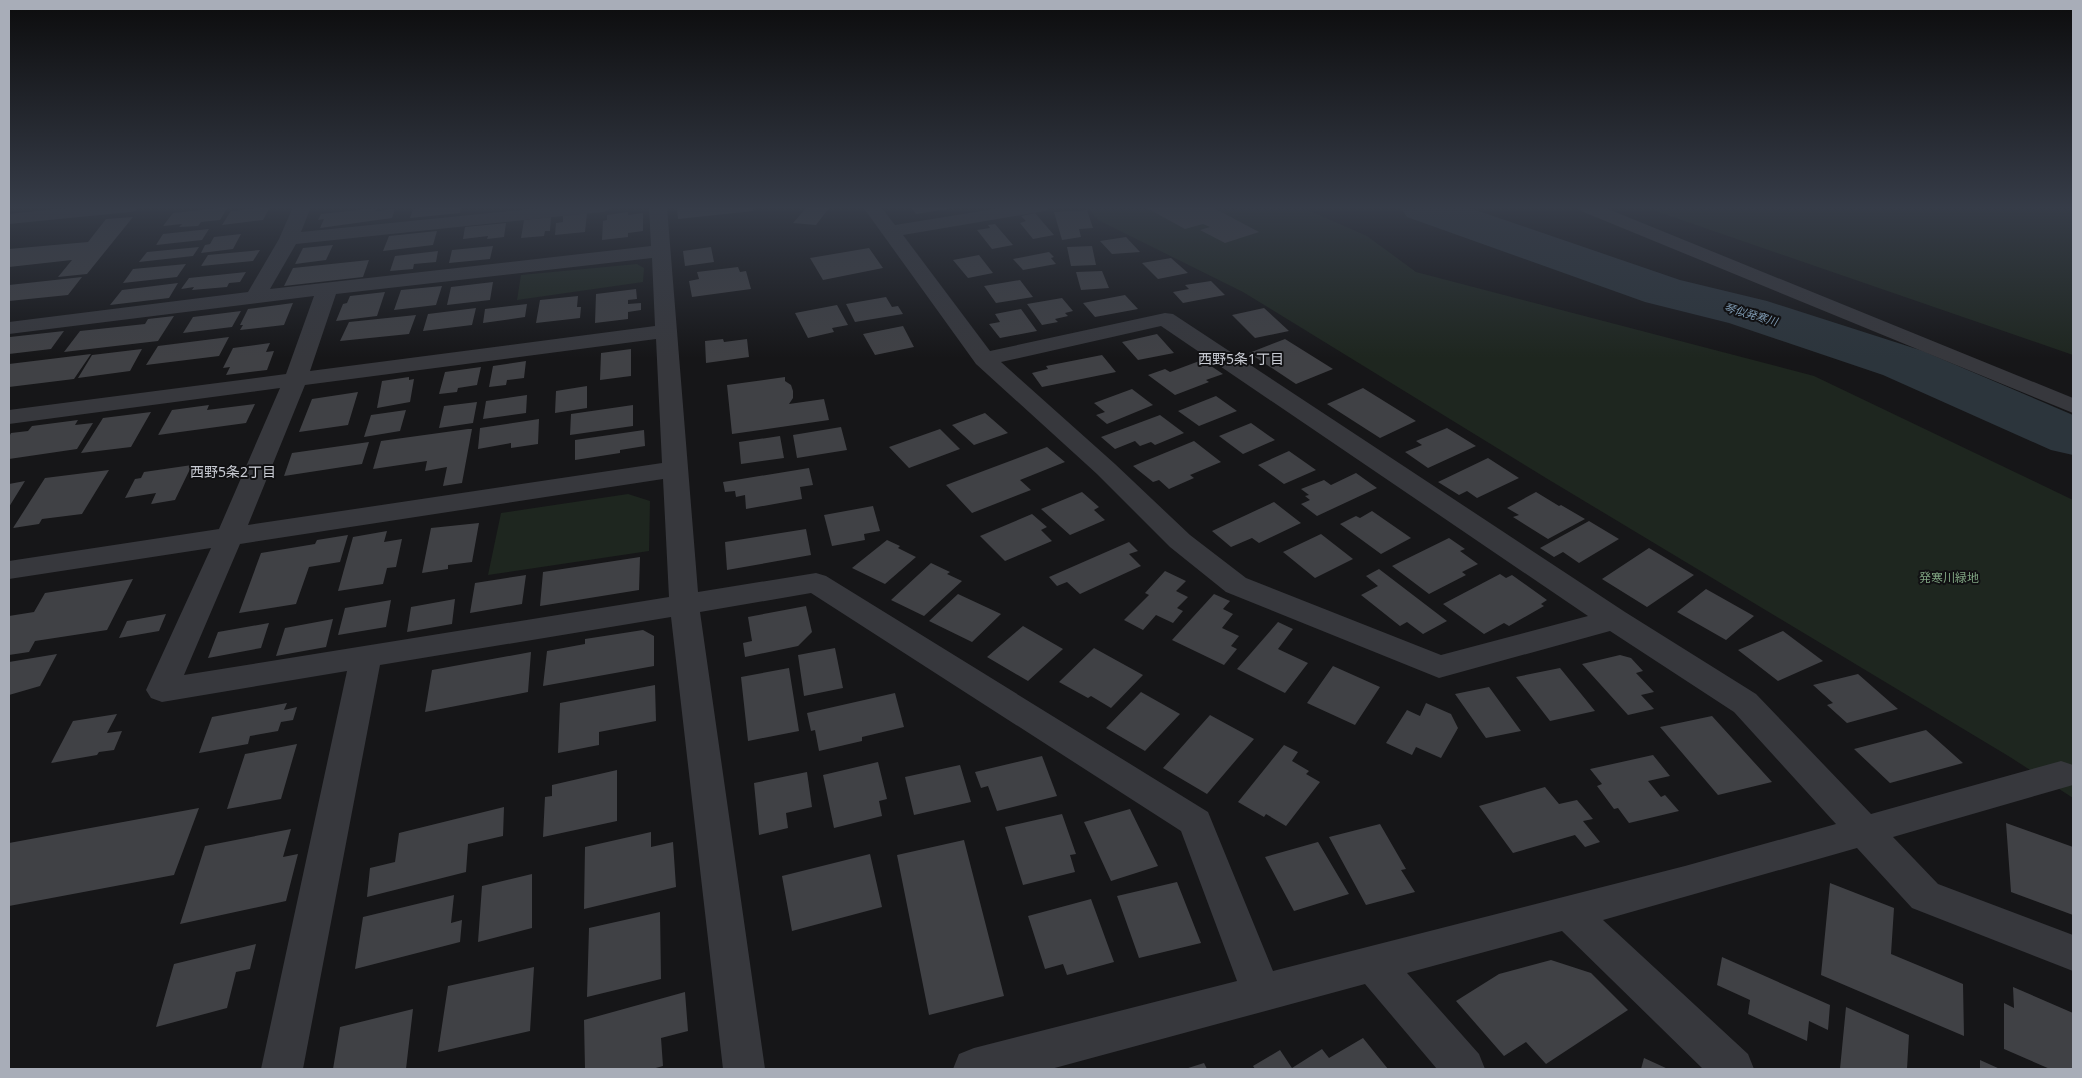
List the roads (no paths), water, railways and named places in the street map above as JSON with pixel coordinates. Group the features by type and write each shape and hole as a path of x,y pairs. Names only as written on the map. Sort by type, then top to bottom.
{"street":[{"path":"255,297 278,257"},
{"path":"9,328 598,257"},
{"path":"661,257 684,604 744,1069"},
{"path":"909,257 984,359 1106,469 1180,541 1236,585 1439,667 1614,619"},
{"path":"1710,257 2073,406"},
{"path":"327,289 296,378 230,536 162,690 816,583 1195,822 1262,994"},
{"path":"984,359 1165,319 1614,619 1745,703 1925,896 2073,953"},
{"path":"9,417 666,331"},
{"path":"9,570 675,469"},
{"path":"282,1069 366,656"},
{"path":"974,1069 1053,1059 1262,994 1685,882 2061,775"},
{"path":"1569,913 1733,1069"},
{"path":"1373,964 1464,1069"}],"waterway":[{"name":"琴似発寒川","path":"1567,257 1663,291 1748,312 1903,363 2073,437"}],"district":[{"name":"西野5条1丁目","path":"1241,358"},
{"name":"西野5条2丁目","path":"233,471"}],"park label":[{"name":"発寒川緑地","path":"1949,577"}]}
